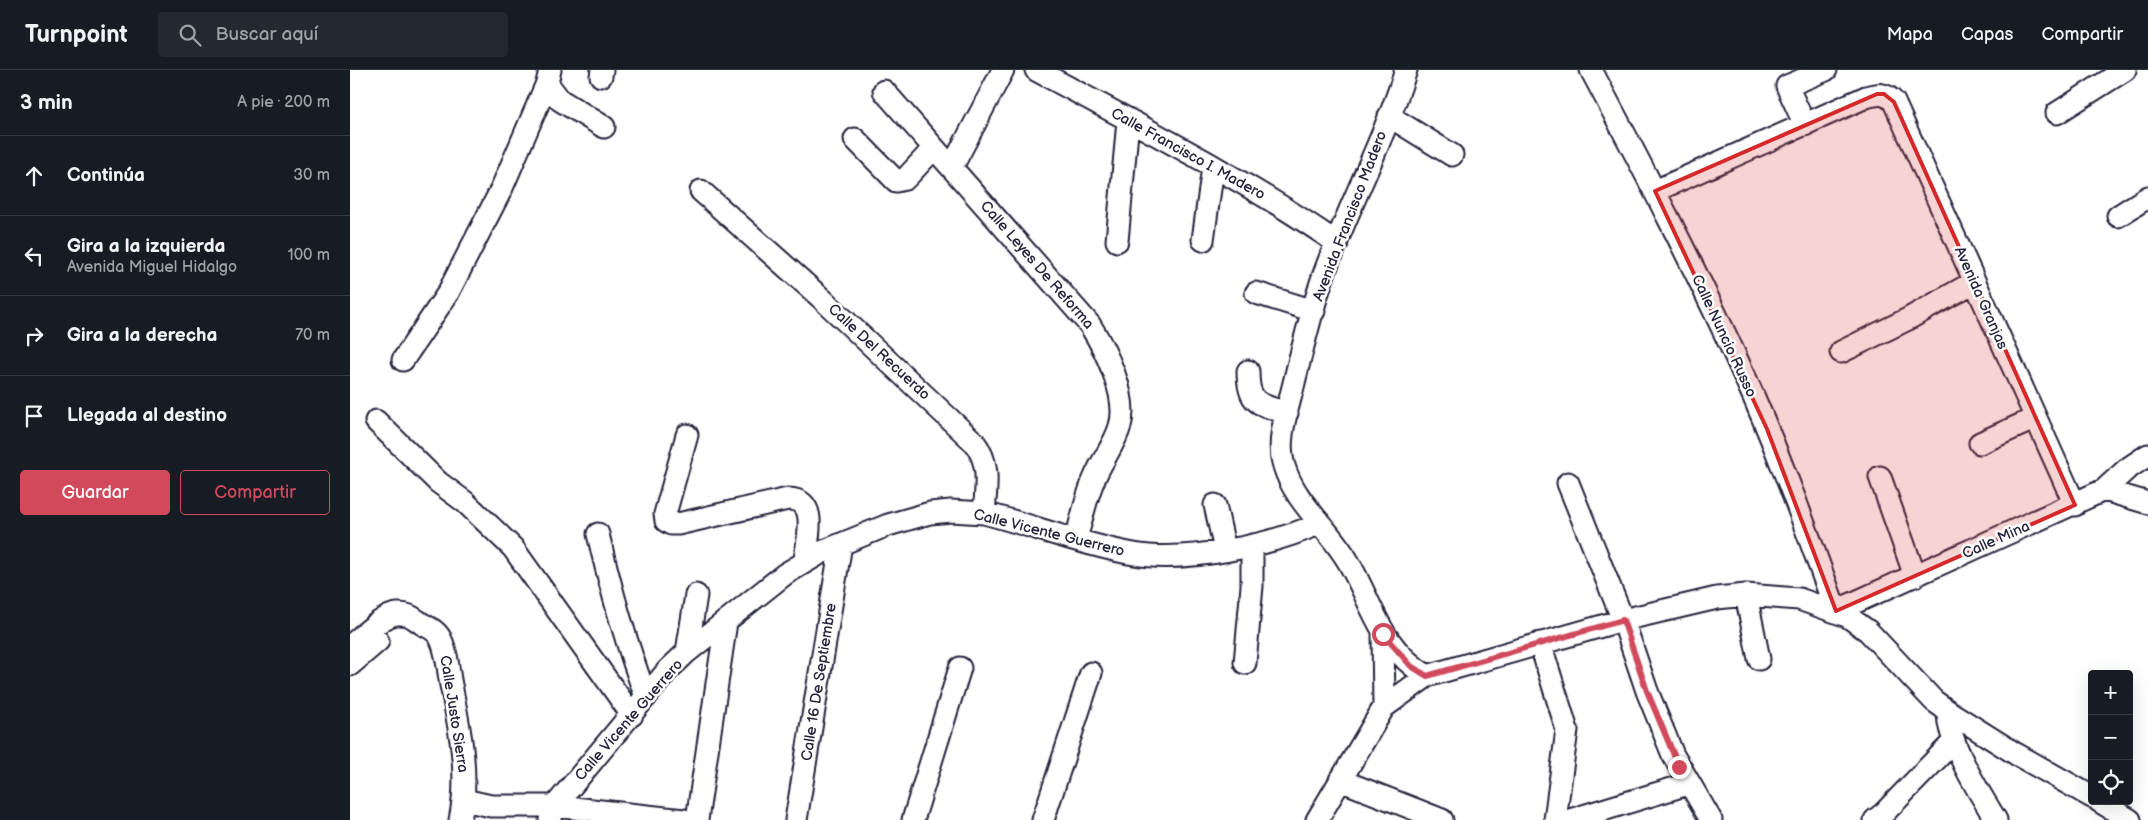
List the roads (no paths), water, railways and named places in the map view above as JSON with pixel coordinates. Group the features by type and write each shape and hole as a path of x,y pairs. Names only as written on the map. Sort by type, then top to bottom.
{"street":[{"path":"952,167 1002,70"},
{"name":"Calle Francisco I. Madero","path":"1036,70 1072,79 1128,121 1292,213 1336,243"},
{"name":"Calle Nuncio Russo","path":"1591,70 1655,191 1751,392 1789,483 1836,611"},
{"path":"1655,191 1805,125 1787,86 1826,70"},
{"path":"2057,114 2125,70"},
{"name":"Avenida Francisco Madero","path":"1404,71 1389,116 1324,276 1281,441 1283,465 1294,487 1342,552 1363,588 1383,634 1411,666 1427,676"},
{"path":"549,77 560,100 604,128"},
{"path":"403,360 448,293 501,190 549,77"},
{"name":"Calle Leyes De Reforma","path":"884,90 1090,325 1101,344 1118,387 1122,412 1120,426 1094,478 1076,540"},
{"name":"Avenida Granjas","path":"1805,125 1866,98 1884,94 1894,102 2075,505"},
{"path":"1389,116 1452,155"},
{"path":"1117,241 1128,121"},
{"path":"855,138 896,181 905,179 934,148"},
{"path":"1203,240 1213,167"},
{"name":"Calle Del Recuerdo","path":"700,191 820,297 974,442 984,458 987,476 984,513"},
{"path":"2118,216 2148,197"},
{"path":"1841,352 1908,319 1974,282"},
{"path":"1256,294 1314,311"},
{"path":"1248,370 1248,387 1253,398 1261,405 1287,413"},
{"path":"1980,443 2036,418"},
{"path":"376,421 438,482 480,514 514,548 632,715"},
{"path":"687,435 664,514 666,521 678,524 788,500 802,502 810,514 805,561"},
{"name":"Calle Mina","path":"1836,611 2075,505 2104,490 2127,469 2148,455"},
{"path":"1880,477 1915,576"},
{"path":"1568,483 1623,620 1647,691 1673,755 1688,784 1711,820"},
{"path":"2104,490 2148,503"},
{"path":"1215,505 1225,550"},
{"name":"Calle Vicente Guerrero","path":"552,813 668,670 688,652 785,574 805,561 888,525 930,513 951,511 984,513 1076,540 1136,555 1176,556 1252,545 1307,529 1320,523"},
{"path":"598,534 612,596 646,697"},
{"name":"Calle 16 De Septiembre","path":"796,820 841,544"},
{"path":"1245,663 1252,586 1252,545"},
{"path":"688,652 696,595"},
{"path":"1746,595 1759,659"},
{"path":"1317,820 1384,707 1427,676 1623,620 1717,598 1746,595 1799,599 1836,611 1860,624 1934,701 2016,754 2088,795"},
{"name":"Calle Justo Sierra","path":"350,646 394,614 408,614 438,634 441,640 460,730 465,780 462,810 491,806 552,813 684,820"},
{"path":"697,820 726,622"},
{"path":"350,665 392,631 402,627 424,625"},
{"name":"Avenida Francisco Madero","path":"1383,634 1384,707"},
{"path":"1540,643 1567,730 1555,820"},
{"path":"914,820 960,668"},
{"path":"1043,820 1091,674"},
{"path":"1948,711 1948,724 1954,741 1996,820"},
{"path":"1874,820 1884,813 1954,741"},
{"path":"1340,780 1442,820"},
{"path":"1570,820 1688,784"},
{"path":"2106,805 2130,820"}]}
